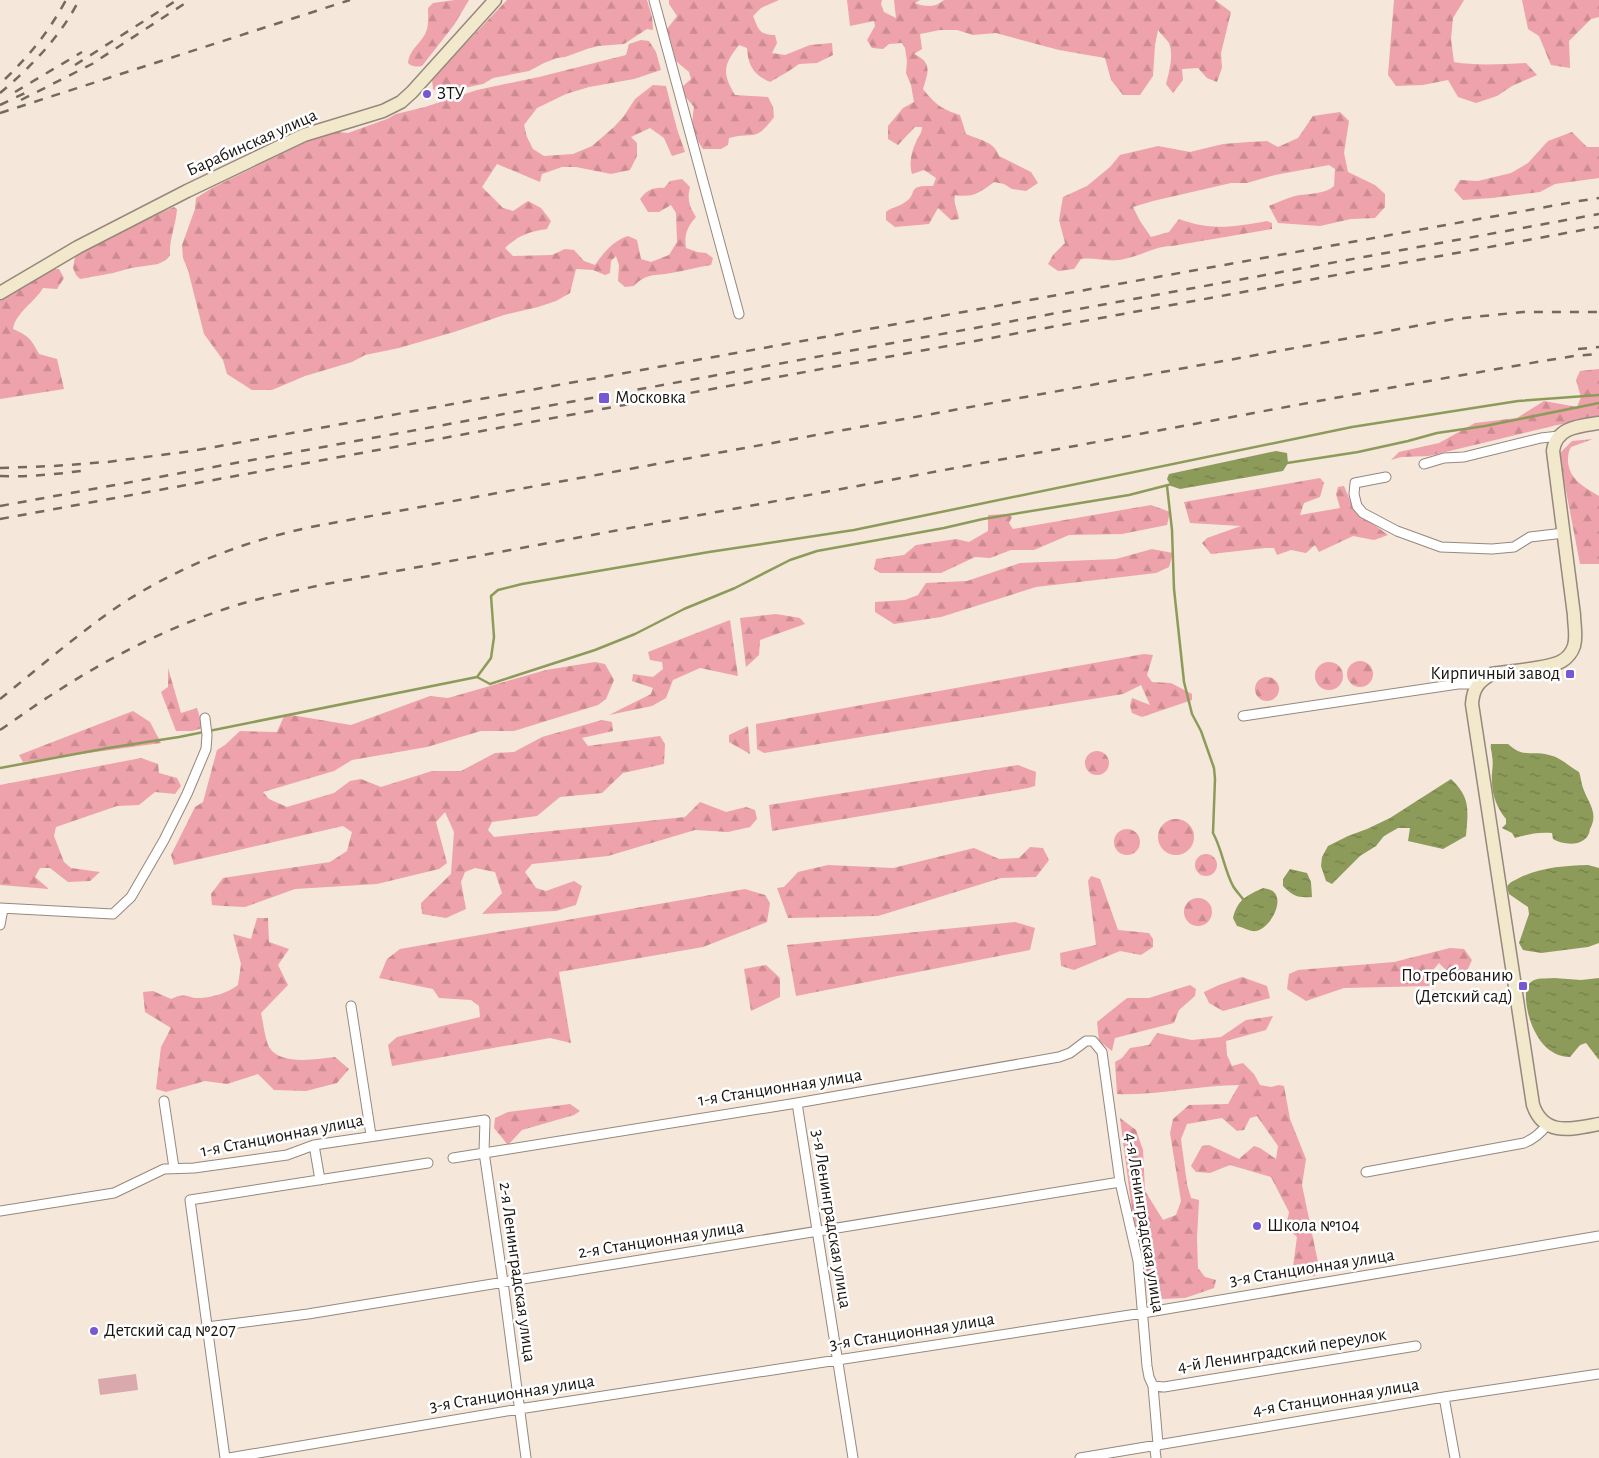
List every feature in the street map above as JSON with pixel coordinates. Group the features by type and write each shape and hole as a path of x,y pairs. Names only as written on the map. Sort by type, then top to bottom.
{"street":[{"name":"Барабинская улица","path":"0,293 86,242 295,139 321,129 383,111 401,102 495,0"},
{"path":"654,0 739,314"},
{"path":"1599,423 1568,429 1554,442 1553,451 1575,634 1574,646 1569,655 1562,661 1552,665 1492,674 1477,684 1472,694 1531,1097 1535,1113 1539,1119 1554,1128 1565,1129 1599,1124"},
{"path":"1424,464 1444,458 1464,457 1541,438 1559,436"},
{"path":"1386,477 1355,483 1354,494 1358,506 1363,513 1397,531 1441,547 1492,549 1514,547 1530,537 1564,533"},
{"path":"1243,716 1458,684 1477,684"},
{"path":"0,924 2,908 114,914 131,897 164,840 187,794 206,749 205,718"},
{"path":"352,1006 371,1136"},
{"name":"1-я Станционная улица","path":"453,1158 797,1103 1060,1057 1070,1053 1086,1041 1093,1042 1102,1052"},
{"name":"4-я Ленинградская улица","path":"1102,1052 1120,1182 1138,1261 1147,1366 1149,1378 1153,1386 1158,1444 1155,1450 1156,1458"},
{"path":"164,1101 174,1168"},
{"name":"3-я Ленинградская улица","path":"797,1103 853,1458"},
{"name":"1-я Станционная улица","path":"0,1211 114,1193 164,1169 194,1168 287,1155 314,1145 485,1120"},
{"name":"2-я Ленинградская улица","path":"485,1120 484,1152 526,1458"},
{"path":"1366,1172 1524,1143 1534,1139 1546,1124"},
{"path":"314,1145 320,1180"},
{"path":"225,1458 190,1200 428,1163"},
{"name":"2-я Станционная улица","path":"207,1327 308,1314 1120,1182"},
{"name":"3-я Станционная улица","path":"229,1458 519,1409 1143,1313 1599,1236"},
{"name":"4-й Ленинградский переулок","path":"1153,1386 1164,1386 1416,1346"},
{"name":"4-я Станционная улица","path":"1080,1458 1444,1397 1598,1374"},
{"path":"1444,1397 1455,1458"}],"shaded area":[{"path":"136,1374 138,1390 100,1395 98,1379"}],"green space":[{"path":"469,0 454,25 422,66 414,66 408,63 413,50 427,29 428,8 433,3"},
{"path":"507,0 647,0 652,17 653,30 647,29 624,44 587,49 557,58 529,71 493,78 483,84 441,93 433,89 432,79"},
{"path":"669,0 779,0 761,8 753,16 762,32 775,35 777,43 772,53 785,55 810,45 832,43 833,55 817,63 799,64 770,82 756,73 750,65 747,48 739,45 727,64 726,75 728,81 735,95 768,97 773,107 774,117 768,125 754,135 729,138 728,145 721,149 703,149 693,129 694,107 683,94 683,86 691,79 689,72 676,61 667,29 677,16 669,4"},
{"path":"847,0 882,0 881,4 884,12 896,18 894,0 920,0 915,3 930,6 944,0 1215,0 1231,12 1221,53 1222,68 1217,82 1207,78 1198,68 1182,69 1183,80 1173,93 1166,84 1171,53 1169,43 1158,30 1153,76 1140,95 1123,95 1111,80 1105,58 1059,50 996,33 973,35 957,30 940,30 920,34 922,49 914,54 920,57 927,65 923,89 939,105 948,111 960,115 966,134 990,144 999,156 1031,172 1038,183 1026,191 1012,189 1004,184 994,182 976,194 967,196 955,195 959,219 951,220 938,208 929,224 895,227 886,220 886,212 909,199 915,188 933,186 936,178 924,170 912,174 912,154 922,127 915,127 898,145 888,139 888,126 903,108 914,102 911,85 906,73 905,48 902,43 889,44 883,49 872,48 867,40 875,26 874,21 850,26"},
{"path":"1394,0 1464,0 1453,18 1451,39 1454,62 1481,64 1526,63 1537,75 1512,86 1497,96 1476,103 1458,97 1448,80 1423,85 1396,86 1388,75"},
{"path":"1522,0 1599,0 1599,17 1591,19 1569,41 1570,68 1551,65 1539,36 1528,29"},
{"path":"641,40 649,41 656,52 661,70 634,79 589,87 566,94 537,108 524,125 527,137 533,149 544,156 573,154 592,146 614,127 635,99 653,85 666,86 685,152 672,156 664,138 650,128 631,137 637,143 637,156 630,170 611,174 576,167 562,167 542,174 540,182 497,164 482,187 503,208 513,211 528,201 541,208 551,221 547,229 524,235 505,248 513,256 552,255 565,249 574,250 584,261 595,265 609,248 628,236 637,240 641,259 651,262 669,255 677,242 676,213 671,205 659,212 648,212 640,199 650,190 664,188 670,181 682,179 690,187 689,202 696,217 687,231 685,239 686,248 706,253 713,258 711,265 651,276 634,286 625,287 618,281 619,265 616,256 611,261 610,273 605,275 593,270 576,269 570,293 556,301 504,315 399,348 365,355 352,362 305,376 272,390 252,390 227,374 223,360 204,334 188,270 183,258 182,245 195,209 196,198 212,188 322,134 348,133 396,114 425,107 477,90 539,77 626,55 629,44"},
{"path":"1340,112 1349,121 1344,153 1348,172 1375,185 1385,194 1385,207 1375,218 1351,219 1320,226 1278,223 1269,206 1292,197 1330,189 1334,186 1335,169 1329,165 1275,175 1247,183 1231,183 1133,207 1151,237 1169,232 1179,219 1202,225 1223,227 1267,221 1272,223 1272,229 1166,246 1118,260 1081,259 1074,269 1058,271 1048,264 1053,255 1065,243 1059,220 1063,197 1087,186 1110,167 1120,155 1158,146 1190,152 1223,144 1267,141 1278,147 1298,138 1313,116"},
{"path":"1572,132 1587,147 1599,147 1599,178 1555,184 1540,192 1492,198 1463,200 1454,190 1460,180 1478,181 1511,173 1528,163 1548,141"},
{"path":"174,207 177,209 170,255 166,260 158,264 80,279 76,275 73,268 75,257 88,245"},
{"path":"46,269 59,269 64,278 57,289 43,288 17,318 13,329 29,338 39,354 57,359 64,389 0,399 0,298"},
{"path":"1599,369 1599,419 1557,425 1429,456 1401,457 1391,460 1399,452 1439,443 1475,423 1517,418 1544,401 1577,407 1581,397 1576,380 1580,371"},
{"path":"1593,439 1571,447 1568,456 1569,468 1575,478 1583,486 1599,496 1599,564 1580,564 1559,454 1572,441"},
{"path":"1320,478 1324,483 1320,497 1304,503 1300,515 1340,508 1336,494 1338,487 1344,486 1354,510 1388,535 1374,540 1353,536 1319,552 1315,545 1306,553 1291,550 1277,555 1274,548 1265,548 1211,554 1202,543 1207,538 1241,526 1190,523 1184,502"},
{"path":"1151,505 1170,512 1167,525 1122,534 1069,535 1034,550 1011,550 990,558 975,557 941,573 880,573 874,569 876,559 904,555 916,545 956,539 969,542 988,531 988,515 1007,514 1012,517 1009,523 1013,529"},
{"path":"1152,549 1173,553 1169,567 1156,573 1036,587 941,617 894,624 875,612 875,602 905,600 918,595 926,583 967,581 1020,563 1116,559"},
{"path":"776,614 800,618 805,624 760,640 759,655 746,667 740,618"},
{"path":"730,620 738,676 700,668 673,680 666,698 652,706 609,715 651,694 653,688 632,681 633,674 653,677 663,669 662,662 650,660 648,652"},
{"path":"1144,654 1153,655 1147,675 1152,682 1171,683 1192,694 1192,700 1142,717 1132,713 1130,706 1132,698 1150,705 1141,685 1123,694 764,753 757,749 756,724"},
{"path":"1360,661 1369,665 1373,674 1369,683 1360,687 1351,683 1347,674 1351,665"},
{"path":"595,662 605,664 614,680 606,699 598,705 514,731 481,731 427,747 352,760 334,771 263,792 269,799 287,807 334,793 350,781 361,779 381,787 432,771 461,771 495,753 514,752 542,737 602,720 612,722 613,731 582,738 588,746 660,736 665,744 664,764 623,773 602,793 560,797 537,816 492,822 488,830 494,837 685,817 700,802 726,812 746,807 755,810 757,819 750,827 728,832 695,830 608,856 532,864 525,872 536,888 546,891 574,881 582,886 576,905 556,911 482,914 502,893 495,872 475,868 465,872 461,882 466,909 446,918 422,914 421,903 451,874 454,832 445,812 436,822 447,863 439,869 377,884 295,889 245,907 212,905 211,894 223,878 330,862 347,851 352,832 343,826 174,865 171,855 195,807 203,802 217,750 240,731 277,732 285,714 351,725 430,696 448,698 546,670"},
{"path":"1329,662 1339,666 1343,676 1339,686 1329,690 1319,686 1315,676 1319,666"},
{"path":"168,668 181,713 197,708 203,728 192,731 176,731 161,692 168,687"},
{"path":"1267,677 1272,678 1278,684 1278,694 1272,700 1267,701 1262,700 1256,694 1255,689 1256,684 1262,678"},
{"path":"133,711 150,722 161,743 23,762 19,755"},
{"path":"748,726 750,754 729,742 729,735"},
{"path":"1092,751 1102,751 1109,758 1109,768 1102,775 1092,775 1085,768 1085,758"},
{"path":"141,758 158,764 159,773 177,778 181,786 175,794 155,792 139,805 117,806 56,827 54,836 64,862 71,868 100,872 90,881 68,882 50,868 40,868 35,877 49,889 0,885 0,785"},
{"path":"1018,765 1036,772 1035,786 772,831 769,805"},
{"path":"1176,819 1188,825 1194,837 1188,849 1176,855 1164,849 1158,837 1164,825"},
{"path":"1127,829 1136,833 1140,842 1136,851 1127,855 1118,851 1114,842 1118,833"},
{"path":"1030,847 1043,848 1049,860 1036,877 1001,878 878,916 788,918 777,888 784,887 798,872 828,865 893,868 974,848 999,859 1019,858"},
{"path":"1206,854 1214,857 1217,865 1214,873 1206,876 1198,873 1195,865 1198,857"},
{"path":"1091,876 1100,879 1118,930 1149,933 1153,939 1153,947 1141,955 1120,951 1074,970 1061,966 1060,953 1096,945 1088,881"},
{"path":"745,889 765,895 770,903 767,922 703,947 559,972 571,1043 550,1038 392,1066 388,1045 397,1037 480,1017 479,1006 471,1000 439,998 433,989 379,978 387,959 400,949"},
{"path":"1198,898 1208,902 1212,912 1208,922 1198,926 1188,922 1184,912 1188,902"},
{"path":"257,918 268,918 269,942 289,949 278,965 288,985 261,1013 269,1047 281,1057 290,1059 309,1060 335,1057 349,1069 337,1083 306,1091 274,1090 258,1074 227,1084 205,1081 166,1092 156,1089 161,1047 171,1028 145,1012 143,992 153,991 171,999 183,995 201,998 220,994 234,988 238,985 241,964 233,934 251,939"},
{"path":"1015,922 1035,928 1030,950 796,996 787,945"},
{"path":"1450,948 1464,949 1472,960 1467,971 1450,974 1439,963 1434,969 1436,981 1429,986 1344,988 1306,1001 1287,989 1289,974 1298,970 1394,962"},
{"path":"766,965 780,978 780,997 751,1011 744,969"},
{"path":"1242,977 1267,986 1270,998 1223,1011 1209,1003 1204,992"},
{"path":"1190,985 1196,989 1195,996 1179,1010 1174,1023 1115,1038 1112,1051 1099,1041 1097,1022 1127,998 1149,998"},
{"path":"1273,1016 1266,1030 1226,1041 1227,1055 1232,1066 1243,1063 1254,1074 1260,1085 1271,1087 1284,1086 1290,1119 1306,1159 1302,1185 1320,1272 1314,1276 1293,1267 1297,1237 1286,1227 1289,1212 1271,1177 1230,1165 1210,1173 1196,1172 1191,1166 1202,1146 1209,1145 1239,1159 1254,1146 1276,1159 1278,1146 1257,1116 1250,1118 1244,1130 1237,1131 1222,1118 1187,1124 1181,1139 1187,1184 1191,1198 1199,1200 1198,1268 1205,1277 1216,1280 1214,1288 1185,1298 1162,1299 1148,1292 1141,1269 1149,1262 1136,1242 1120,1118 1136,1130 1143,1150 1145,1191 1163,1220 1176,1215 1181,1201 1170,1133 1173,1119 1189,1105 1228,1104 1239,1085 1117,1094 1115,1062 1122,1058 1130,1048 1149,1045 1157,1033 1192,1040 1221,1037 1246,1020"},
{"path":"570,1104 580,1111 574,1115 522,1130 508,1145 494,1128 495,1118 508,1112"}],"water":[{"path":"1276,451 1287,453 1288,463 1283,471 1180,489 1171,486 1167,479 1169,474"},
{"path":"1491,744 1508,744 1523,753 1554,756 1579,772 1582,786 1593,813 1592,823 1585,839 1581,842 1569,844 1553,839 1552,833 1533,834 1515,838 1512,833 1502,828 1506,824 1506,819 1498,807 1493,792"},
{"path":"1451,779 1462,792 1467,805 1466,836 1443,849 1408,841 1410,828 1398,828 1384,836 1376,846 1360,856 1332,884 1326,881 1321,866 1322,857 1328,846 1390,818"},
{"path":"1588,865 1599,868 1599,943 1588,947 1541,953 1523,950 1519,943 1529,914 1528,907 1509,894 1508,885 1527,874 1544,869"},
{"path":"1290,869 1307,873 1311,882 1312,897 1296,896 1283,886 1283,879"},
{"path":"1263,888 1269,889 1276,895 1277,905 1273,917 1265,926 1256,931 1237,926 1233,918 1237,906 1247,896"},
{"path":"1554,978 1581,980 1599,978 1599,1060 1586,1043 1580,1045 1570,1057 1560,1056 1544,1045 1533,1029 1527,1009 1527,988 1533,980"}],"waterway":[{"path":"477,677 491,658 494,637 491,596 498,590 522,584 709,552 854,530 1352,427 1518,401 1599,395"},
{"path":"1287,463 1358,452 1437,433 1485,426 1599,403"},
{"path":"0,768 179,737 477,677 490,684 595,650 635,634 684,609 735,588 790,560 817,551 983,519 1129,495 1172,484"},
{"path":"1167,486 1172,530 1174,589 1184,682 1192,714 1201,731 1214,768 1213,833 1234,888 1243,899"}],"railway":[{"path":"5,79 39,42 66,0"},
{"path":"0,93 23,73 44,50 63,26 79,0"},
{"path":"75,65 177,0"},
{"path":"21,100 92,64 190,0"},
{"path":"0,113 350,0"},
{"path":"15,92 82,52"},
{"path":"0,105 25,93"},
{"path":"0,468 107,462 192,451 1599,198"},
{"path":"0,506 1599,214"},
{"path":"0,519 1599,227"},
{"path":"0,699 91,626 123,603 147,589 221,553 300,529 1454,319 1523,312 1599,312"},
{"path":"1578,349 1599,347"},
{"path":"0,730 72,682 132,648 195,620 230,607 271,596 326,584 1400,386 1574,356 1599,354"},
{"path":"0,476 44,475 88,470"}],"place":[{"name":"ЗТУ","path":"427,94"},
{"name":"Московка","path":"604,398"},
{"name":"Кирпичный завод","path":"1570,674"},
{"name":"По требованию (Детский сад)","path":"1523,986"},
{"name":"Школа №104","path":"1257,1226"},
{"name":"Детский сад №207","path":"94,1331"}]}
